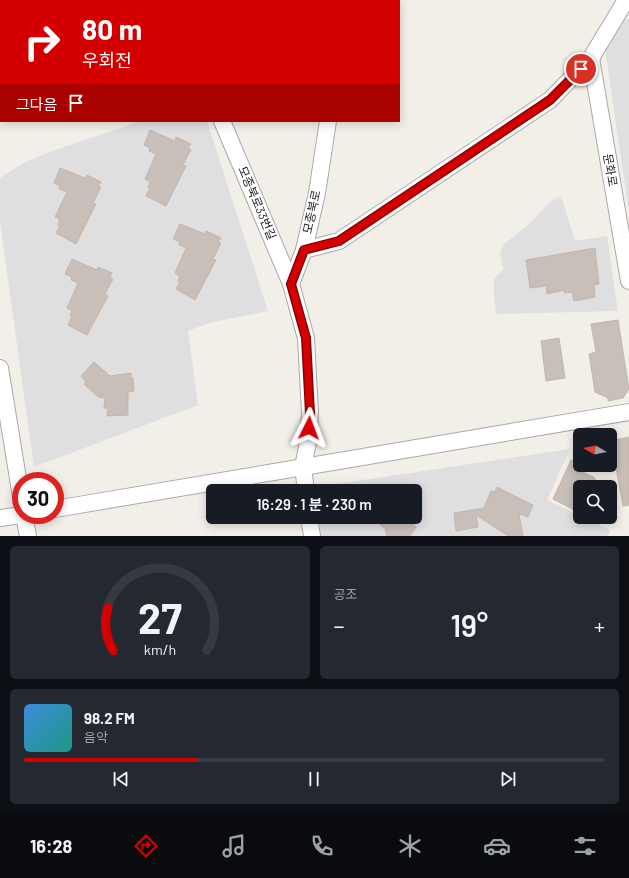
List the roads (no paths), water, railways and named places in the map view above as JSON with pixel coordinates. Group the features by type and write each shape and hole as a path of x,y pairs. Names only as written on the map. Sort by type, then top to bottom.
{"street":[{"path":"304,250 339,241 550,100 591,58 626,0"},
{"name":"문화로","path":"591,58 629,282"},
{"name":"모종북로33번길","path":"222,122 291,284"},
{"name":"모종북로","path":"291,284 304,250 317,194 328,122"},
{"path":"291,284 306,338 310,413 308,442 303,467 305,484"},
{"path":"0,368 17,472"},
{"path":"64,507 629,412"},
{"path":"0,518 12,516"},
{"path":"25,524 28,536"},
{"path":"310,524 312,536"}]}
